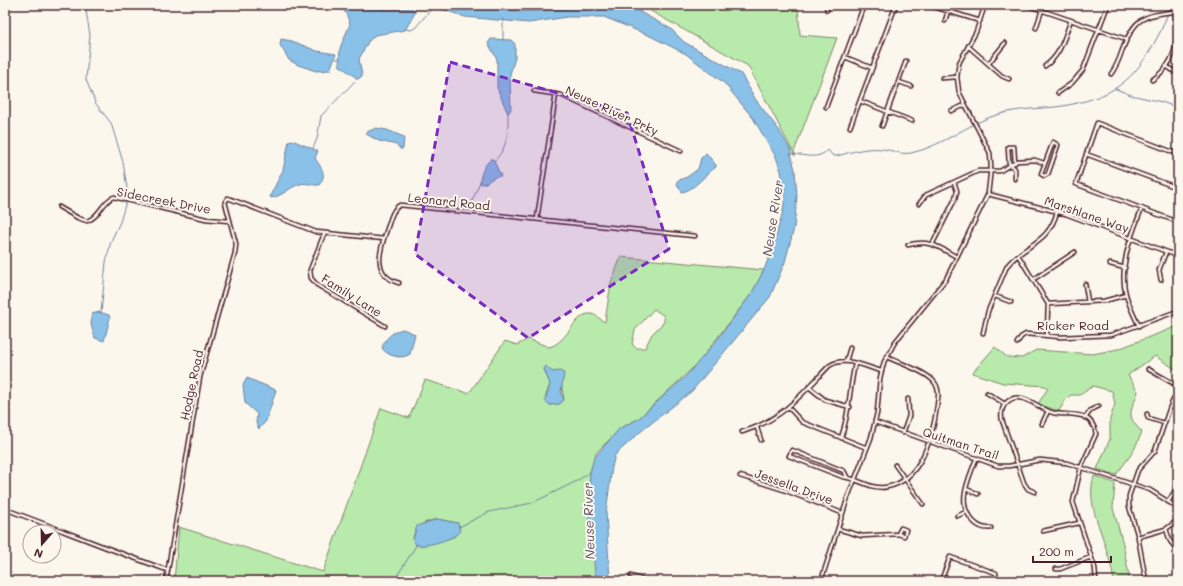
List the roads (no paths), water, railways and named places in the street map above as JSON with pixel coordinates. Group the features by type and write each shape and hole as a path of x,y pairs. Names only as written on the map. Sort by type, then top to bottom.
{"street":[{"path":"826,5 826,10"},
{"path":"826,107 864,5"},
{"path":"850,127 896,5"},
{"path":"928,5 980,21"},
{"path":"821,581 842,513 867,448 875,422 881,371 887,357 895,342 942,284 988,194 991,171 988,148 959,92 957,77 959,63 980,21 985,5"},
{"path":"1026,5 1126,39"},
{"path":"1058,93 1072,83 1083,70 1108,5"},
{"path":"1152,80 1166,66 1177,43 1176,11 1174,5"},
{"path":"1036,28 1042,10"},
{"path":"945,21 948,11"},
{"path":"1111,74 1116,67 1126,39 1134,25 1145,18 1176,11"},
{"path":"1045,66 1052,61 1060,51 1071,20"},
{"path":"989,63 1005,43"},
{"path":"968,46 1002,76 1009,79"},
{"path":"845,58 872,68"},
{"path":"882,126 906,61"},
{"path":"1166,66 1178,74"},
{"path":"942,78 957,77"},
{"path":"899,82 911,86"},
{"name":"Neuse River Prky","path":"534,91 556,94 681,152"},
{"path":"537,219 556,94"},
{"path":"860,101 912,121"},
{"path":"951,111 965,104"},
{"path":"1178,154 1097,123 1076,184 1178,222"},
{"path":"1057,143 1046,176 1041,174 1044,163 1052,144 1057,143"},
{"path":"1015,163 1014,147 1008,147 1009,163 1015,169 1015,179"},
{"path":"1086,154 1178,188"},
{"path":"919,204 926,195 978,171 1000,171 1017,161 1035,160 1044,163"},
{"path":"932,245 955,199 957,191 954,182"},
{"name":"Marshlane Way","path":"988,194 1057,212 1178,256"},
{"name":"Sidecreek Drive","path":"59,207 78,218 87,221 96,215 108,199 114,197 206,219 230,221"},
{"name":"Hodge Road","path":"166,581 200,377 235,253 236,244 225,202 228,198 324,234"},
{"name":"Leonard Road","path":"399,283 392,281 382,269 380,254 393,211 400,205 695,236"},
{"path":"1139,326 1126,295 1124,284 1130,239 1142,208"},
{"path":"983,333 988,312 1007,266 1018,255 1046,235 1053,225 1057,212"},
{"path":"324,234 384,239"},
{"name":"Family Lane","path":"324,234 310,270 311,278 317,285 385,326"},
{"path":"908,245 920,242 932,245 957,257"},
{"path":"1034,280 1075,252"},
{"path":"1161,280 1159,270 1166,252"},
{"path":"1018,255 1048,304 1047,335"},
{"path":"1110,264 1125,268"},
{"path":"1085,284 1088,302"},
{"path":"1048,304 1104,301 1126,295"},
{"path":"995,296 1011,302"},
{"name":"Ricker Road","path":"1017,344 1021,337 1026,334 1098,337 1122,333 1178,311"},
{"path":"846,361 850,348"},
{"path":"847,477 844,471 792,450 789,456 868,486 881,488 893,485 904,479 918,464 929,443 934,426 938,395 936,384 926,375 887,357"},
{"path":"742,432 757,428 789,408 832,364 839,361 846,361 881,371"},
{"path":"841,438 850,407 851,378 855,364"},
{"path":"1148,369 1178,386"},
{"path":"809,387 825,400 850,407"},
{"path":"1146,581 1138,537 1129,506 1133,484 1138,470 1155,451 1164,423 1178,390"},
{"path":"987,393 1005,404"},
{"path":"1035,492 1026,487 1002,420 1001,412 1005,404 1014,398 1023,398 1048,411 1085,418 1093,424 1096,434 1081,467 1073,502 1095,568 1096,581"},
{"path":"903,433 908,416 908,399"},
{"path":"1085,418 1091,410 1099,406"},
{"path":"789,408 802,422 867,448"},
{"path":"1042,424 1048,411"},
{"path":"1147,414 1148,418 1164,423"},
{"name":"Quitman Trail","path":"875,422 929,443 998,466 1051,460 1081,467 1156,493 1178,508"},
{"path":"757,428 761,440"},
{"path":"976,459 966,489 964,501 966,512 973,521 981,527 991,528"},
{"path":"895,464 904,479 923,504"},
{"name":"Jessella Drive","path":"740,476 784,490 842,513"},
{"path":"1168,502 1178,486"},
{"path":"966,489 978,494"},
{"path":"5,509 121,554 168,570"},
{"path":"957,516 966,512"},
{"path":"1138,537 1166,529 1178,520"},
{"path":"1043,531 1079,523"},
{"path":"838,529 862,536 898,534 904,536 906,530 899,529 898,534"},
{"path":"1166,529 1170,541 1178,551"},
{"path":"941,581 950,557 996,573 996,581"},
{"path":"1056,569 1060,569 1091,557"},
{"path":"631,576 646,581"}],"water":[{"path":"477,4 519,11 589,6 624,9 625,6 631,7 671,29 684,42 741,74 756,100 779,130 790,149 795,170 797,196 794,228 785,262 770,297 692,391 639,433 615,455 606,513 610,581 596,581 588,508 590,472 594,458 619,429 638,419 686,376 714,344 752,293 764,270 774,243 783,211 785,196 781,171 776,157 753,118 724,83 686,54 650,36 604,17 567,17 529,23 465,17 430,5"},
{"path":"337,5 358,5 390,10 411,8 415,10 415,13 405,30 375,35 368,42 359,59 362,76 358,79 339,65 340,48 350,24 346,13"},
{"path":"281,39 292,41 317,51 336,54 330,70 316,71 298,65 289,60 280,45"},
{"path":"491,39 511,40 515,44 515,58 510,74 511,109 508,114 497,88 497,59 488,43"},
{"path":"376,128 387,130 404,137 403,149 400,149 397,145 379,141 366,134 367,132"},
{"path":"292,140 318,151 315,158 323,171 322,181 319,185 305,183 300,184 278,196 271,198 270,196 283,170 289,141"},
{"path":"706,153 716,167 696,185 687,191 682,192 677,184 677,181 687,177 698,169 701,158"},
{"path":"493,159 501,176 495,177 484,184 481,184 480,181 482,172 486,164"},
{"path":"99,312 109,315 110,318 104,341 95,338 91,325 92,314"},
{"path":"403,329 415,334 410,354 399,357 384,351 382,348 387,338 393,333"},
{"path":"546,366 552,372 560,371 564,373 561,392 564,400 559,404 550,405 545,401 550,384 544,369"},
{"path":"247,378 276,390 266,421 259,429 256,423 257,414 245,403 243,385"},
{"path":"437,519 458,523 460,531 452,537 440,542 426,545 416,545 413,539 417,526"}],"waterway":[{"path":"85,5 90,35 86,80 96,104 111,123 123,162 128,195 120,222 111,241 106,262 101,313"},
{"path":"405,29 411,30 415,28 435,5"},
{"path":"640,12 643,5"},
{"path":"790,154 814,156 828,150 833,156 837,156 859,150 871,149 911,153 923,150 978,122 1000,114 1063,106 1095,98 1119,86 1130,77 1148,53 1159,34 1172,5"},
{"path":"503,19 503,40"},
{"path":"334,59 339,59"},
{"path":"313,148 317,139 321,116 357,79"},
{"path":"1116,89 1131,95 1162,102 1178,108"},
{"path":"494,161 499,156 505,145 508,115"},
{"path":"470,206 480,182"},
{"name":"Neuse River","path":"459,527 489,512 532,503 577,481 590,472"},
{"path":"394,581 417,544"}]}
